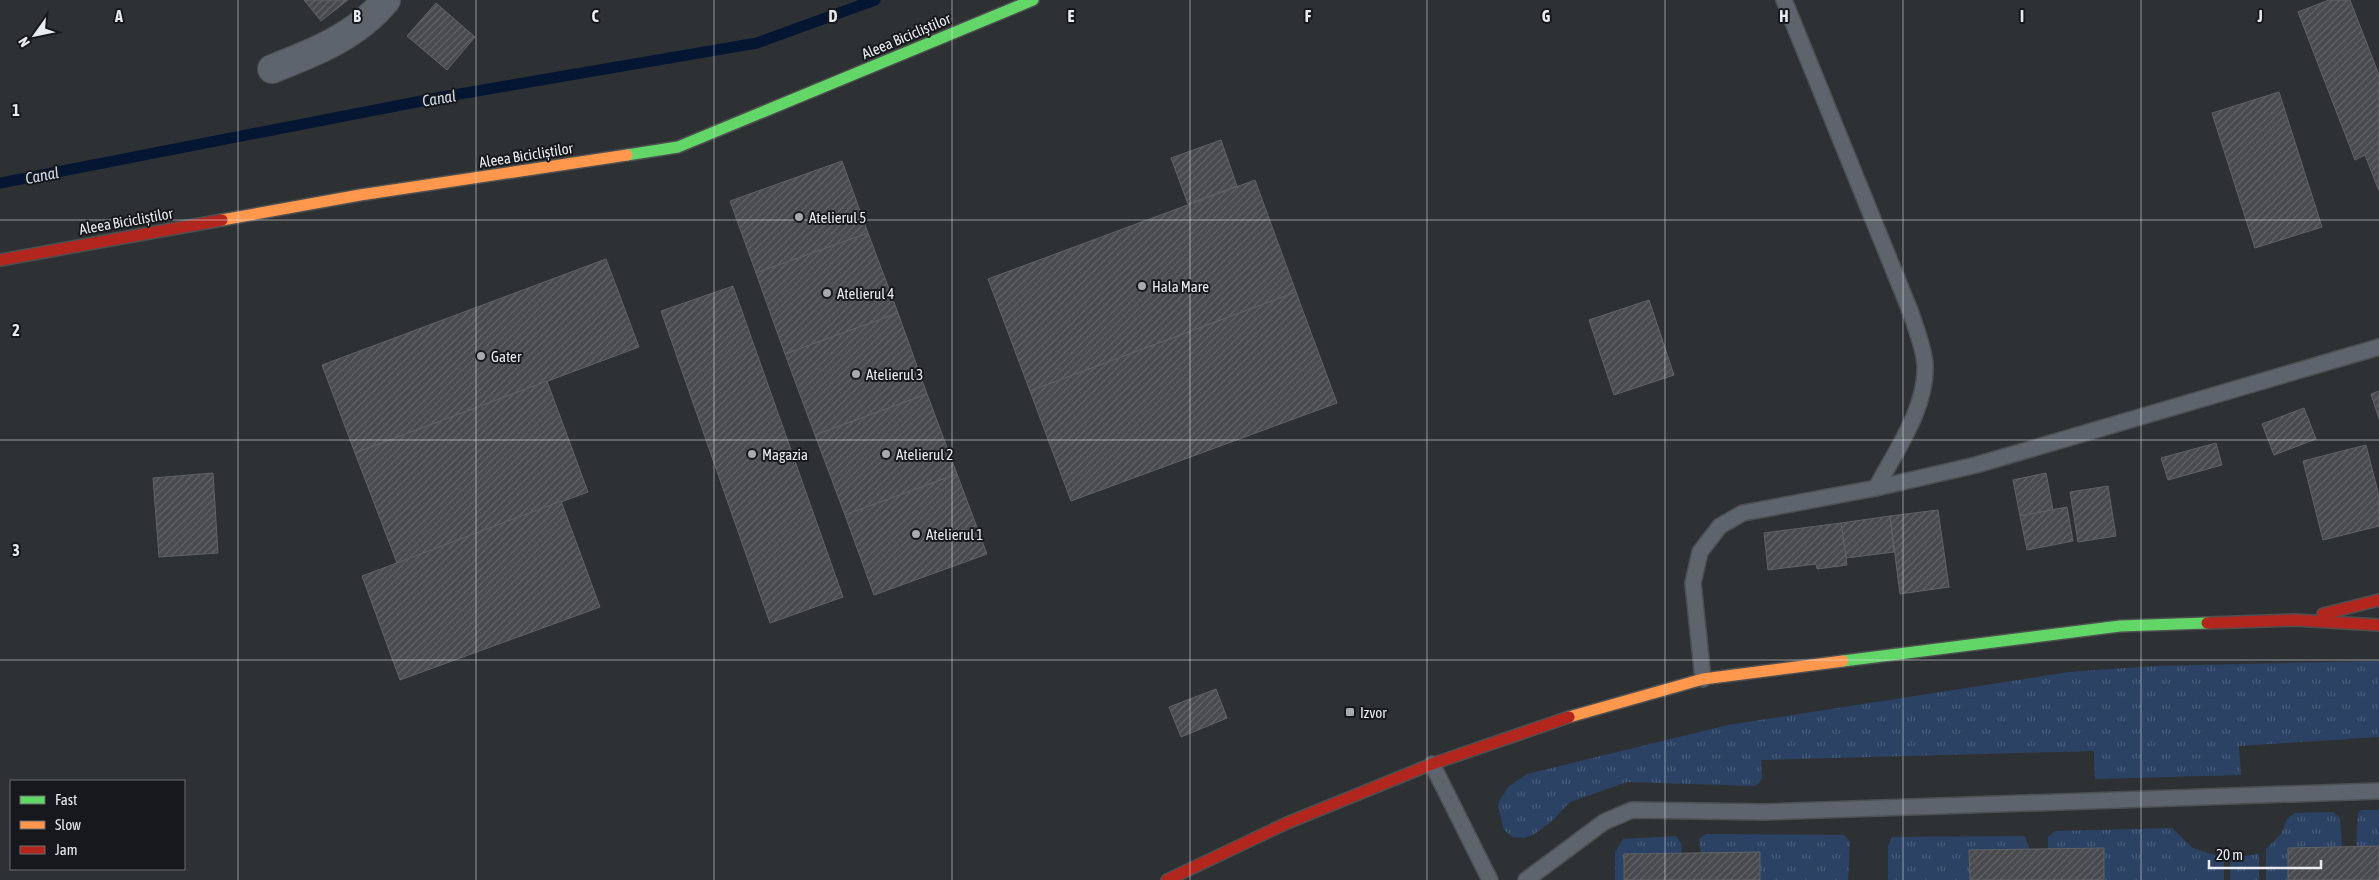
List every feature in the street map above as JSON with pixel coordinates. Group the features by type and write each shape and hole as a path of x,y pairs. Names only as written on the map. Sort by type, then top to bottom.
{"main road":[{"name":"Aleea Bicicliștilor","path":"0,260 360,195 678,147 1033,0"},
{"path":"2295,620 2379,600"},
{"path":"1167,880 1287,823 1432,764 1568,717 1702,680 2120,626 2295,620 2379,625"}],"street":[{"path":"272,69 322,49 354,29 386,0"}],"lane":[{"path":"1784,0 1908,304 1925,364 1923,388 1912,419 1876,488"},
{"path":"1702,680 1693,583 1700,552 1720,526 1743,513 1876,488 1976,465 2379,347"},
{"path":"1432,764 1490,880"},
{"path":"1526,880 1604,822 1632,810 1766,812 2379,791"}],"green space":[{"path":"2379,661 2379,737 2239,746 2241,775 2095,779 2094,751 1761,760 1762,779 1756,786 1627,782 1570,802 1551,822 1533,835 1524,838 1513,837 1504,830 1498,807 1499,801 1509,786 1527,774 1728,725 2069,672 2154,666"},
{"path":"2362,810 2379,810 2379,846 2356,847 2358,813"},
{"path":"2333,812 2340,818 2342,847 2288,848 2288,880 2266,880 2266,849 2281,834 2287,819 2295,813"},
{"path":"2172,828 2193,848 2224,858 2224,880 2104,880 2103,848 2048,849 2048,837 2055,831"},
{"path":"1706,834 1844,835 1850,842 1848,880 1760,880 1760,852 1701,853 1699,839"},
{"path":"1676,836 1681,843 1682,853 1624,854 1624,880 1615,880 1615,852 1623,839"},
{"path":"2025,836 2029,849 1969,850 1970,880 1888,880 1888,846 1892,837"},
{"path":"2259,854 2259,880 2230,880 2231,858"}],"building":[{"path":"304,0 348,0 321,21"},
{"path":"2329,0 2350,0 2379,75 2379,191 2365,155 2355,160 2298,12"},
{"path":"436,3 475,37 447,70 407,36"},
{"path":"2279,92 2322,227 2255,248 2212,113"},
{"path":"1221,140 1237,186 1188,204 1171,158"},
{"name":"Atelierul 5","path":"842,161 868,233 756,273 730,201"},
{"name":"Hala Mare","path":"1255,180 1296,292 1030,391 988,279"},
{"name":"Atelierul 4","path":"868,233 898,313 785,354 756,273"},
{"name":"Gater","path":"606,259 639,347 355,453 322,365"},
{"name":"Magazia","path":"733,286 843,597 770,623 661,311"},
{"path":"1296,292 1337,403 1071,501 1030,391"},
{"path":"1649,300 1674,375 1614,395 1589,320"},
{"name":"Atelierul 3","path":"898,313 927,394 815,435 785,354"},
{"path":"547,381 588,492 397,563 355,453"},
{"path":"2379,391 2379,419 2371,394"},
{"name":"Atelierul 2","path":"927,394 957,474 845,515 815,435"},
{"path":"2304,408 2316,439 2274,455 2262,424"},
{"path":"2216,443 2222,465 2168,480 2161,458"},
{"path":"2366,445 2379,496 2379,526 2323,540 2303,461"},
{"path":"213,473 218,553 159,557 153,478"},
{"path":"2046,473 2053,510 2020,516 2013,480"},
{"name":"Atelierul 1","path":"957,474 987,554 874,595 845,515"},
{"path":"2108,486 2116,536 2078,542 2070,492"},
{"path":"561,501 600,607 400,680 362,576"},
{"path":"2067,507 2073,541 2027,550 2020,516"},
{"path":"1938,510 1949,587 1900,594 1890,516"},
{"path":"1890,516 1894,552 1846,558 1841,523"},
{"path":"1841,523 1847,565 1817,569 1816,564 1768,570 1764,533"},
{"path":"1216,689 1227,718 1181,737 1169,707"},
{"path":"2379,846 2379,880 2288,880 2288,848"},
{"path":"2104,848 2104,880 1970,880 1969,850"},
{"path":"1760,852 1760,880 1624,880 1624,854"}],"waterway":[{"name":"Canal","path":"0,183 442,97 757,43 875,0"}],"traffic: fast":[{"path":"627,155 678,147 1033,0"},
{"path":"1843,661 2120,626 2207,623"}],"traffic: slow":[{"path":"222,220 360,195 627,155"},
{"path":"1569,717 1703,679 1843,661"}],"traffic: jam":[{"path":"0,260 222,220"},
{"path":"2323,614 2379,600"},
{"path":"2207,623 2295,620 2379,625"},
{"path":"1167,880 1287,823 1432,764 1569,717"}],"place":[{"name":"Atelierul 5","path":"799,217"},
{"name":"Hala Mare","path":"1142,286"},
{"name":"Atelierul 4","path":"827,293"},
{"name":"Gater","path":"481,356"},
{"name":"Atelierul 3","path":"856,374"},
{"name":"Magazia","path":"752,454"},
{"name":"Atelierul 2","path":"886,454"},
{"name":"Atelierul 1","path":"916,534"},
{"name":"Izvor","path":"1350,712"}]}
